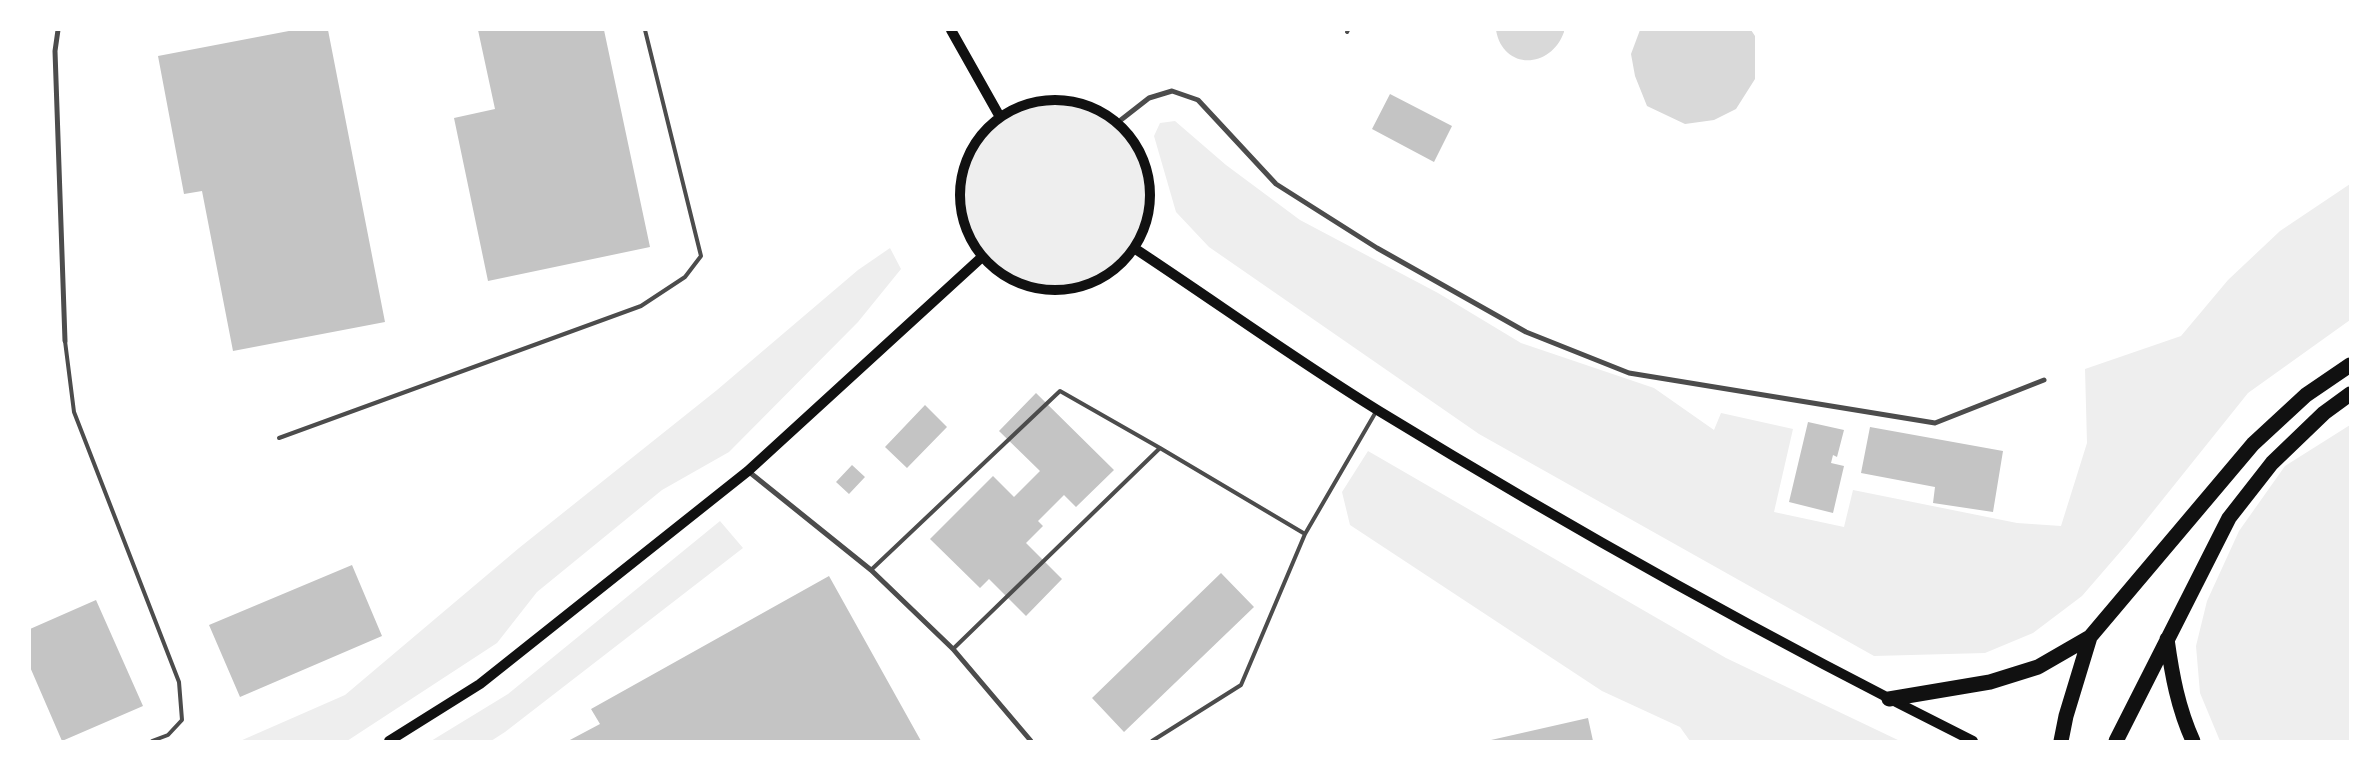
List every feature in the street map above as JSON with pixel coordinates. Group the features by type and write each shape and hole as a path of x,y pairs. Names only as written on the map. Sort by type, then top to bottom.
{"highway":[{"path":"1889,699 1990,682 2038,667 2090,637 2253,444 2306,395 2350,365"},
{"path":"2116,741 2229,518 2272,463 2324,413 2350,394"},
{"path":"2061,741 2090,637"},
{"path":"2167,639 2174,684 2184,721 2193,741"}],"main road":[{"path":"951,30 1000,116"},
{"path":"1050,99 1086,105 1102,112 1117,123 1139,150 1150,182 1148,217 1134,248 1110,274 1094,282 1060,291 1025,286 994,269 982,257 969,239 962,218 959,196 961,174 967,156 977,140 1000,116 1024,104 1050,99"},
{"path":"1134,248 1377,410 1611,548 1889,699 1973,741"},
{"path":"389,741 480,684 748,471 982,257"}],"street":[{"path":"58,30 55,51 65,341"},
{"path":"1117,123 1149,98 1172,92 1198,100 1276,184 1377,248 1526,332 1629,373 1935,423 2044,380"},
{"path":"748,471 872,570 953,649 1031,741"}],"lane":[{"path":"279,438 641,306 685,276 701,256 645,30"},
{"path":"65,341 74,412 179,682 182,720 168,735 152,741"},
{"path":"872,570 1060,391 1305,534"},
{"path":"1152,741 1241,684 1305,534 1377,410"},
{"path":"953,649 1160,448"}],"shaded area":[{"path":"1496,30 1564,30 1564,32 1558,44 1549,53 1539,58 1528,60 1517,58 1508,53 1500,43"},
{"path":"1640,30 1751,30 1755,36 1755,79 1736,109 1714,120 1685,124 1647,106 1635,76 1631,54"},
{"path":"1046,100 1064,100 1083,104 1100,111 1115,121 1129,135 1139,150 1146,167 1150,195 1146,223 1139,240 1129,255 1115,269 1100,279 1083,286 1064,290 1046,290 1027,286 1010,279 995,269 981,255 971,240 964,223 960,204 960,186 964,167 971,150 981,135 995,121 1010,111 1027,104"},
{"path":"1175,121 1226,165 1300,220 1438,293 1521,343 1654,388 1714,430 1721,413 1793,429 1774,512 1844,527 1853,490 2017,523 2061,526 2087,443 2085,369 2181,336 2228,280 2280,231 2350,184 2350,320 2248,393 2127,544 2082,596 2033,633 1985,653 1874,656 1479,434 1209,247 1176,212 1154,136 1160,123"},
{"path":"890,248 901,269 858,322 729,452 662,490 537,592 497,643 347,741 240,741 345,695 519,548 717,390 858,270"},
{"path":"2350,425 2350,741 2220,741 2200,693 2196,646 2207,601 2239,531 2285,466"},
{"path":"1368,451 1726,658 1900,741 1690,741 1680,727 1602,691 1350,525 1342,492"},
{"path":"720,521 743,548 505,732 491,741 431,741 508,694"}],"building":[{"path":"294,30 328,30 385,322 233,351 202,191 184,194 158,56"},
{"path":"478,30 604,30 650,247 488,281 454,118 495,109"},
{"path":"1390,94 1452,126 1434,162 1372,129"},
{"path":"1036,393 1114,470 1076,507 1064,495 1038,521 1043,526 1026,543 1062,579 1026,616 989,579 980,588 930,539 993,476 1014,497 1040,471 999,431"},
{"path":"925,405 947,427 907,468 885,447"},
{"path":"1808,422 1844,430 1837,457 1833,455 1831,463 1844,466 1833,513 1789,502"},
{"path":"1870,427 2003,451 1993,512 1933,503 1935,487 1861,473"},
{"path":"852,465 865,477 849,494 836,482"},
{"path":"352,565 382,636 240,697 209,625"},
{"path":"1221,573 1254,607 1124,732 1092,698"},
{"path":"829,576 921,741 568,741 600,724 591,709"},
{"path":"96,600 143,706 62,741 30,667 30,629"},
{"path":"1588,718 1593,741 1491,741 1491,740"}]}
